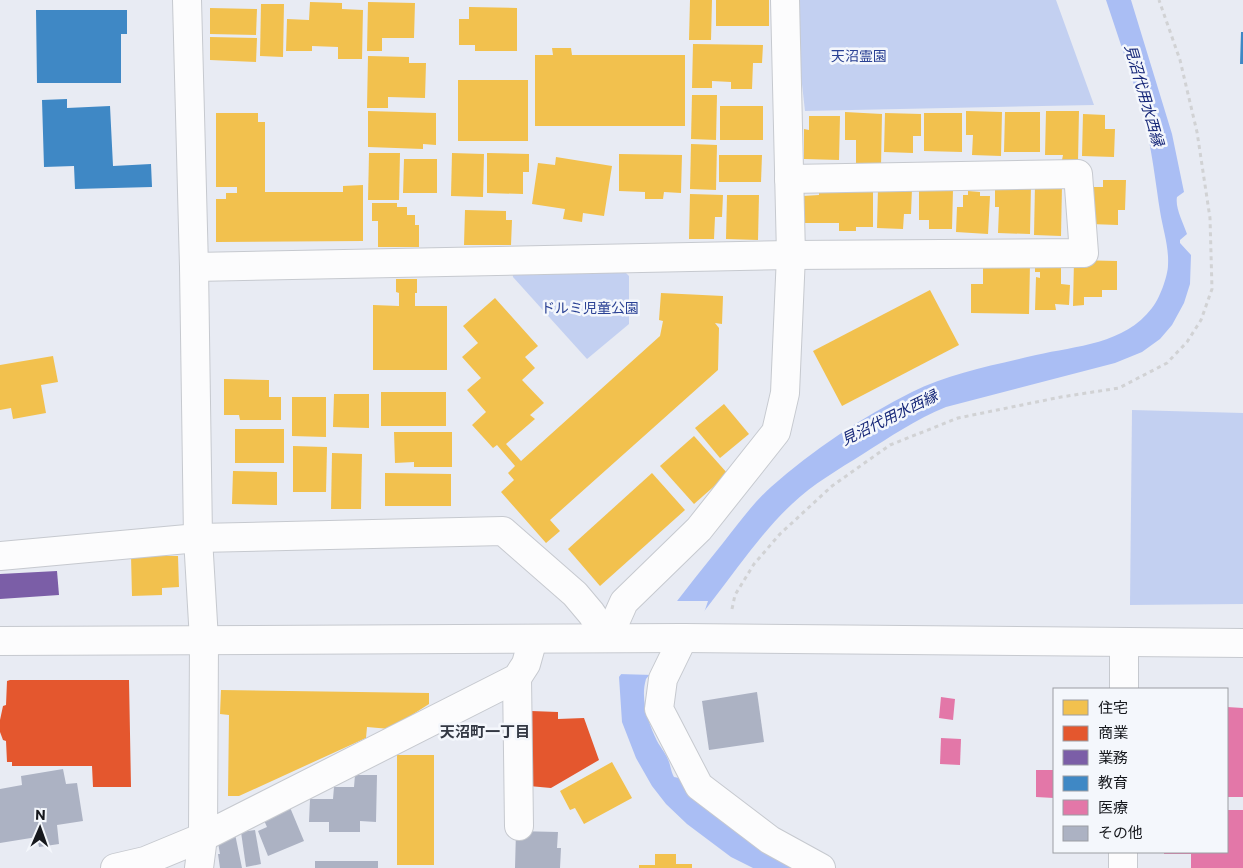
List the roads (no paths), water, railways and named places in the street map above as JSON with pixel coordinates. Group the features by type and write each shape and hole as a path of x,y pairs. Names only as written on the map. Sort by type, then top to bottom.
{"street":[{"path":"187,0 194,268 198,538 204,640 203,837 199,868"},
{"path":"616,638 624,602 699,529 776,432 785,393 791,254 785,0"},
{"path":"194,268 791,254 1084,253 1078,174 789,179"},
{"path":"0,556 198,538 503,531 574,594 616,638"},
{"path":"687,638 662,679 659,709 699,786 770,840 821,868"},
{"path":"0,641 687,638 1243,643"},
{"path":"115,868 145,861 203,837 517,678 526,664 533,639"},
{"path":"1124,642 1124,688"},
{"path":"517,678 519,826"},
{"path":"1123,853 1123,868"}],"water":[{"name":"見沼代用水西縁","path":"1106,0 1131,0 1172,134 1184,192 1177,197 1178,210 1187,234 1180,240 1180,243 1191,255 1190,284 1184,303 1172,325 1160,339 1142,352 1115,363 946,407 903,429 817,483 792,504 770,527 696,621 646,679 644,702 648,718 657,741 668,759 674,777 679,778 689,789 804,868 753,868 731,857 687,824 666,804 652,786 636,758 622,722 619,677 683,593 758,500 787,473 839,435 875,412 927,385 988,366 1083,346 1114,336 1141,320 1155,304 1168,270 1167,245 1145,123 1136,89 1129,72 1133,61 1132,55 1125,57"}],"district":[{"name":"天沼町一丁目","path":"485,731"}],"park label":[{"name":"天沼霊園","path":"859,55"},
{"name":"ドルミ児童公園","path":"590,307"}]}
